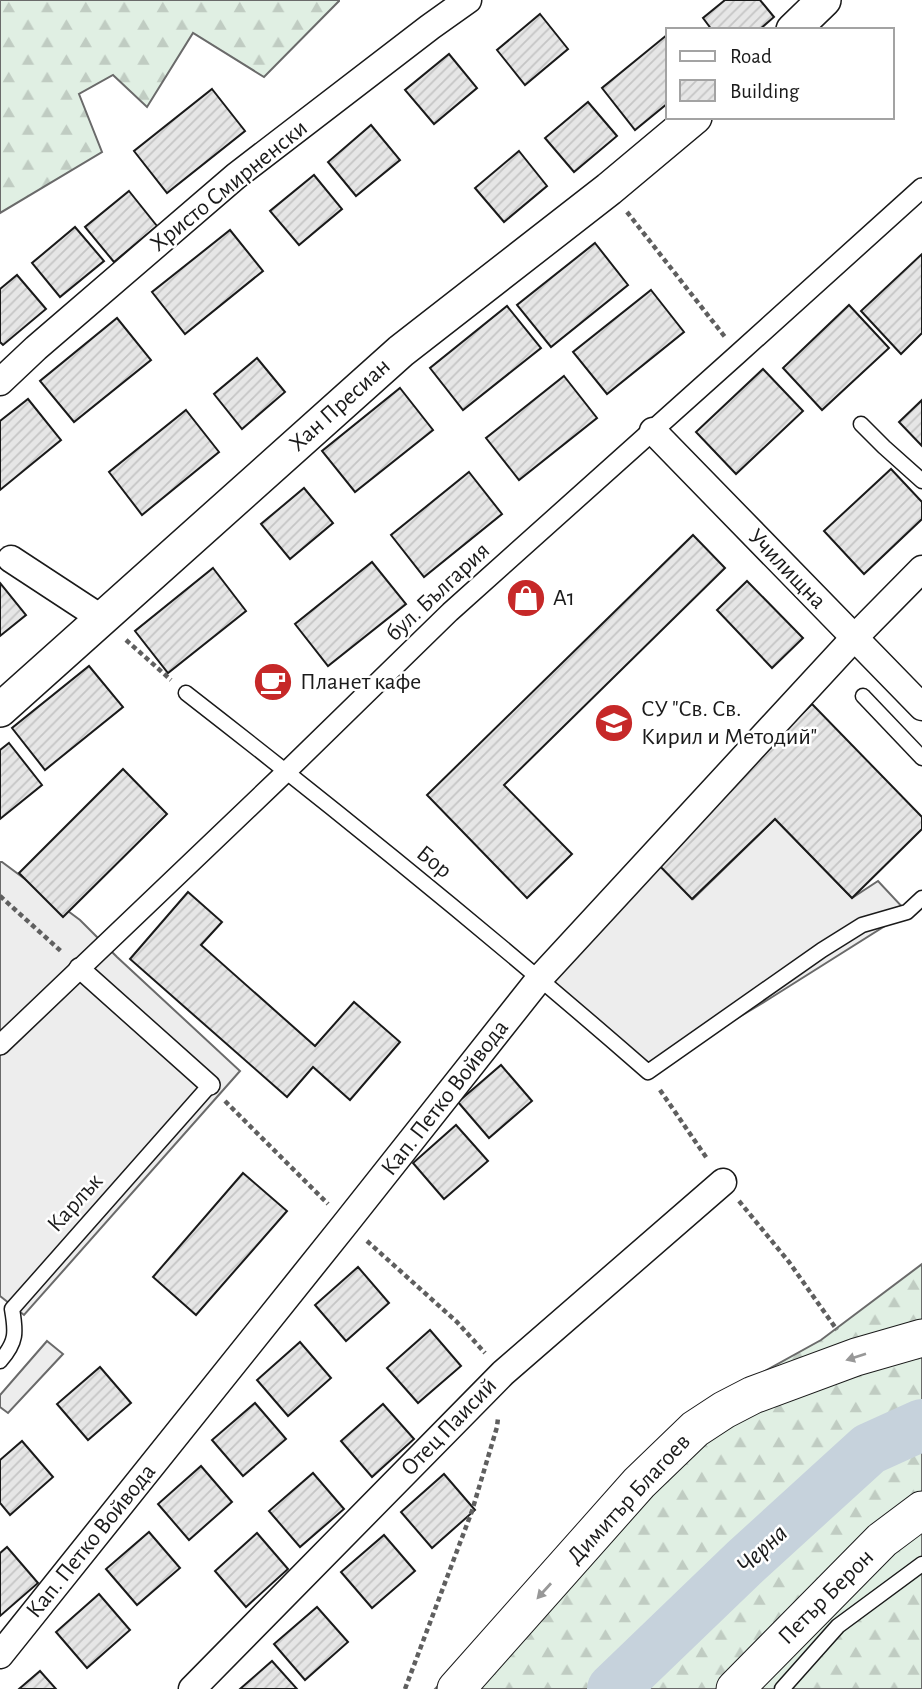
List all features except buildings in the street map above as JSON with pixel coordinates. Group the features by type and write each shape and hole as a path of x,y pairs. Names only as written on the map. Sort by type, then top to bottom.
{"main road":[{"name":"Димитър Благоев","path":"456,1689 639,1483 695,1429 723,1410 753,1395 856,1357 922,1338"},
{"name":"Петър Берон","path":"735,1689 882,1540 922,1510"}],"street":[{"name":"Христо Смирненски","path":"0,382 236,176 468,0"},
{"path":"795,28 824,0"},
{"name":"Хан Пресиан","path":"0,710 401,351 609,189 693,119"},
{"name":"бул. България","path":"0,1045 450,612 922,188"},
{"name":"Училищна","path":"653,431 922,707"},
{"path":"11,559 101,618"},
{"name":"Кап. Петко Войвода","path":"0,1656 540,978 922,569"},
{"path":"79,968 210,1085"},
{"name":"Отец Паисий","path":"192,1689 503,1373 723,1182"}],"lane":[{"path":"860,424 922,481"},
{"name":"Бор","path":"186,693 287,771 540,978 648,1072"},
{"path":"863,696 922,758"},
{"path":"648,1072 822,950 862,925 907,912 922,898"},
{"name":"Карлък","path":"0,1361 16,1332 12,1309 210,1085"},
{"path":"782,1689 838,1626 922,1564"}],"path":[{"path":"609,189 738,354"},
{"path":"101,618 186,693"},
{"path":"0,896 79,968"},
{"path":"648,1072 723,1182 789,1262 856,1357"},
{"path":"405,1689 472,1511 497,1427 503,1373"}],"green space":[{"path":"0,0 339,1 264,77 193,33 147,107 113,75 79,94 102,152 0,213"},
{"path":"922,1264 922,1689 435,1689 711,1401 821,1340"}],"shaded area":[{"path":"775,819 852,898 878,881 907,912 648,1072 540,978 653,859 693,899"},
{"path":"0,862 80,920 240,1071 24,1315 0,1296"},
{"path":"47,1341 63,1354 8,1413 0,1407 0,1395"}],"waterway":[{"name":"Черна","path":"613,1689 745,1562 869,1449 922,1425"}],"place":[{"name":"A1","path":"526,598"},
{"name":"Планет кафе","path":"273,682"},
{"name":"СУ \"Св. Св. Кирил и Методий\"","path":"614,723"}]}
